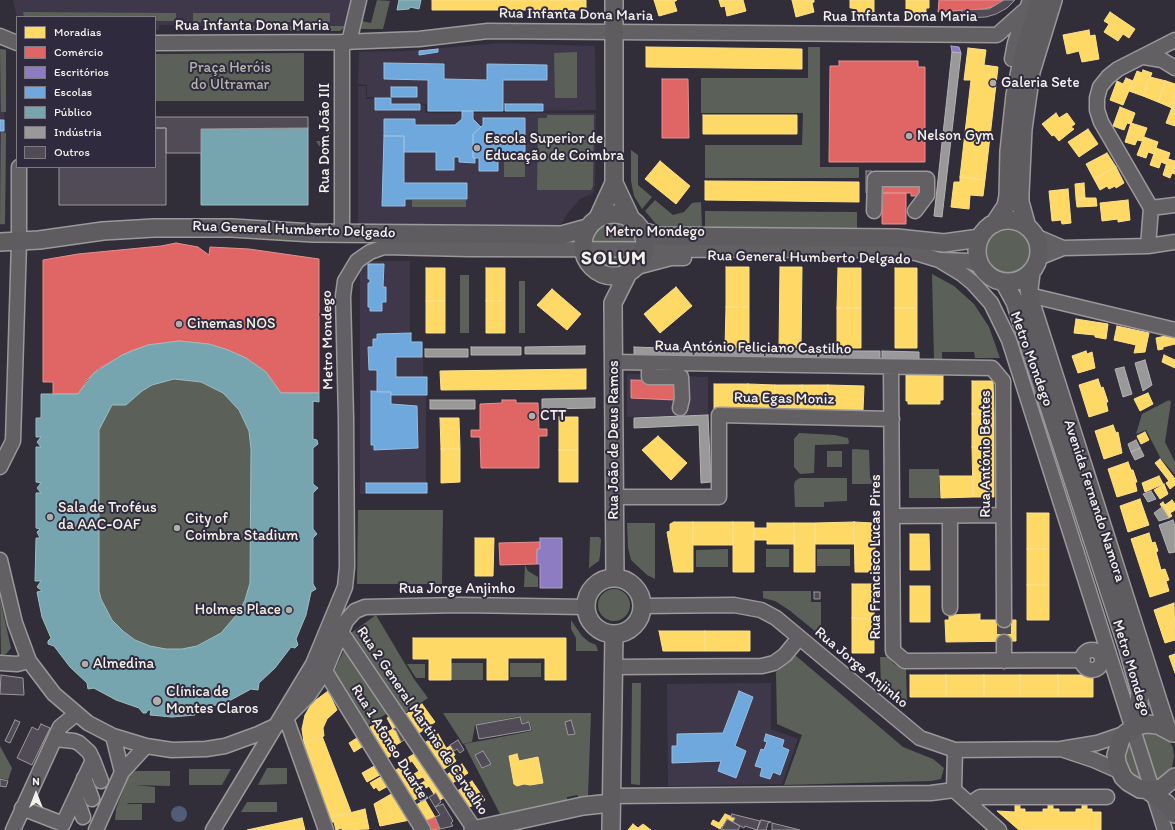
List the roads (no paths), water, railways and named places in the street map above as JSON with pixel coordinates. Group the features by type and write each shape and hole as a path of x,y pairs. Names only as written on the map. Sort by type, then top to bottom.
{"main road":[{"path":"583,249 583,242 614,183 614,0"},
{"path":"994,224 1006,206 1008,196 1009,144 1015,94 1016,66 1040,0"},
{"path":"1031,231 1014,221 1000,221 994,224 984,231 980,238 977,252 981,266 991,277 1004,282 1017,281 1035,265 1038,243 1031,231 1020,202 1023,129 1031,72 1053,0"},
{"path":"614,183 637,225 645,250"},
{"name":"Rua General Humberto Delgado","path":"0,242 19,242 103,231 169,227 232,228 313,233 562,235 615,213 660,236 885,238 944,242 980,238"},
{"name":"Rua João de Deus Ramos","path":"583,249 586,259 596,270 613,303 615,578"},
{"name":"Rua João de Deus Ramos","path":"613,303 632,270 642,259 645,250"},
{"name":"Avenida Fernando Namora","path":"1035,265 1029,295 1098,517 1172,733"},
{"path":"596,270 606,276 613,276 632,270"},
{"name":"Avenida Fernando Namora","path":"1004,282 1015,302 1130,656 1140,692 1132,729"},
{"path":"615,578 624,579 632,584 637,590 642,606 637,622 626,631 614,634 597,629 587,615 586,607 589,594 597,583 606,579 615,578"},
{"path":"611,830 614,634"},
{"name":"Avenida Fernando Namora","path":"1119,771 1116,755 1119,743 1132,729 1147,724 1158,725 1172,733"},
{"path":"1119,771 1128,782 1134,786 1152,792 1175,814"},
{"path":"1152,792 1163,787 1175,778"},
{"path":"474,830 611,799"}],"street":[{"name":"Rua Dom João III","path":"342,233 346,42 359,0"},
{"name":"Rua Infanta Dona Maria","path":"156,43 346,42 419,39 488,31 997,35 1027,6"},
{"path":"1016,66 1014,43 1027,6"},
{"name":"Rua Infanta Dona Maria","path":"997,35 1016,66"},
{"path":"0,36 16,43"},
{"path":"1148,246 1151,208 1101,122 1097,110 1097,98 1100,87 1108,77 1174,41 1175,60"},
{"path":"1144,57 1162,60 1175,68"},
{"path":"0,467 13,441 19,242 18,168"},
{"path":"874,211 875,179 927,179 927,195 915,211"},
{"path":"1151,208 1175,205"},
{"path":"1031,231 1063,248 1148,246 1175,242"},
{"name":"Metro Mondego","path":"213,830 281,722 313,664 345,587 348,567 347,442 343,296 345,281 350,270 357,261 370,252 384,247 645,250 884,250 916,253 939,260 973,283 992,303 1006,330 1165,830"},
{"path":"1035,265 1063,248"},
{"name":"Rua General Humberto Delgado","path":"632,270 671,258 695,257 939,260 968,261 981,266"},
{"path":"1029,295 1175,330"},
{"name":"Rua António Feliciano Castilho","path":"614,362 891,367"},
{"path":"649,363 649,377 681,377 682,399 680,408"},
{"name":"Rua Francisco Lucas Pires","path":"891,367 893,651 905,661 1083,660"},
{"name":"Rua António Bentes","path":"891,367 992,368 1003,381 1004,620"},
{"name":"Rua Egas Moniz","path":"614,497 719,497 719,415 892,419"},
{"path":"893,516 1003,515"},
{"path":"950,516 950,608"},
{"path":"0,560 15,623 29,661 54,694 88,723 113,736 146,746 172,750 218,747 245,739 281,722 308,696 325,671 341,632"},
{"name":"Rua Jorge Anjinho","path":"341,632 351,616 355,612 365,607 460,605 586,607"},
{"name":"Rua Jorge Anjinho","path":"642,606 734,605 748,607 776,618 920,738 955,750 1061,749 1096,743 1132,729"},
{"name":"Rua 2 General Martins de Carvalho","path":"341,632 474,830"},
{"path":"613,667 762,666 774,663 784,655 799,638"},
{"path":"1004,642 1004,661"},
{"path":"0,663 17,664 29,661"},
{"name":"Rua 1 Afonso Duarte","path":"325,671 423,830"},
{"path":"13,830 60,727 76,714"},
{"path":"281,722 326,830"},
{"path":"113,736 122,772"},
{"path":"22,808 63,824 82,783 89,752 79,743 64,739 54,739"},
{"path":"96,830 109,798 122,772 146,746"},
{"name":"Rua Jorge Anjinho","path":"1061,749 1094,760 1119,771"},
{"path":"954,790 955,750"},
{"path":"82,783 90,804"},
{"path":"82,783 90,804"},
{"path":"82,783 90,804"},
{"path":"611,799 931,793 954,790 999,830"},
{"path":"970,804 980,797 1107,797"}],"water":[{"path":"176,806 182,806 187,811 185,820 182,822 176,822 171,817 171,811"}],"tunnel":[{"path":"1004,620 1004,642"}],"place":[{"name":"Galeria Sete","path":"993,83"},
{"name":"Nelson Gym","path":"909,136"},
{"name":"Escola Superior de Educação de Coimbra","path":"477,148"},
{"name":"Cinemas NOS","path":"179,324"},
{"name":"CTT","path":"532,416"},
{"name":"Sala de Troféus da AAC-OAF","path":"50,517"},
{"name":"City of Coimbra Stadium","path":"177,528"},
{"name":"Holmes Place","path":"289,610"},
{"name":"Almedina","path":"85,664"},
{"name":"Clínica de Montes Claros","path":"157,701"}],"district":[{"name":"SOLUM","path":"614,259"}],"park label":[{"name":"Praça Heróis do Ultramar","path":"230,76"}]}
